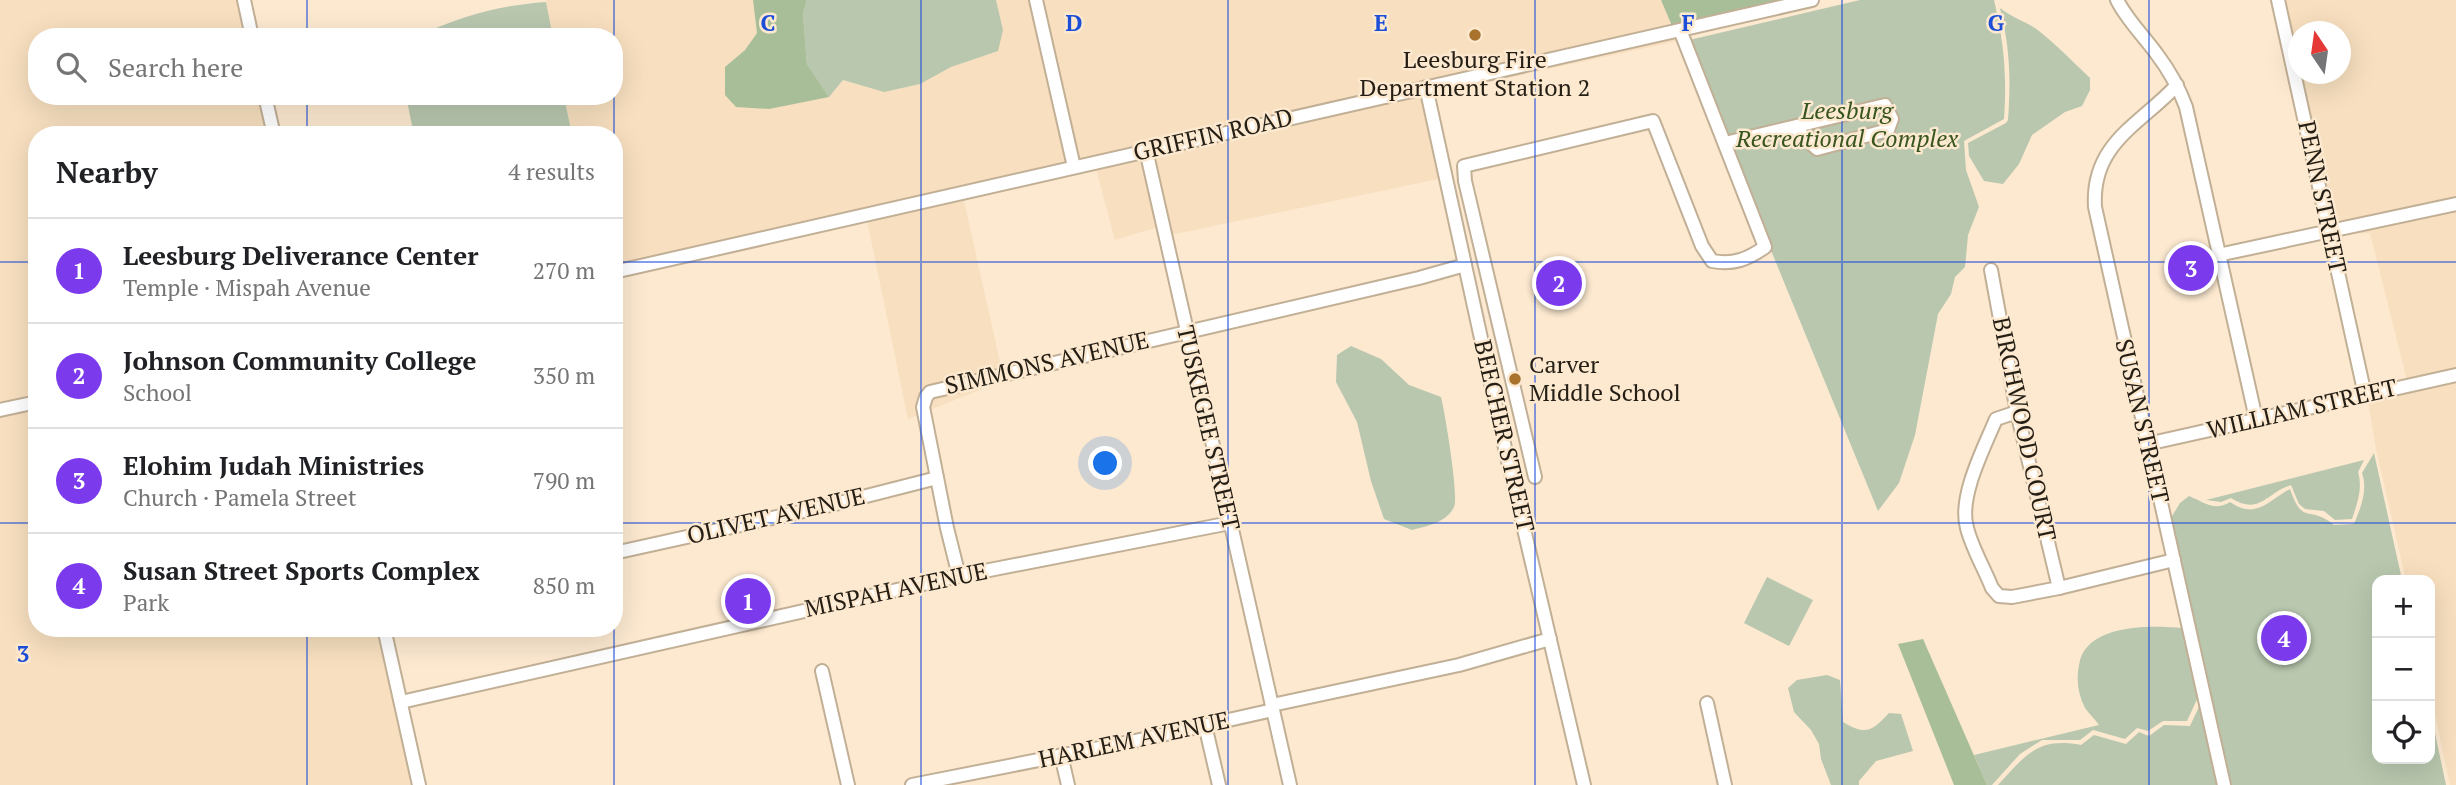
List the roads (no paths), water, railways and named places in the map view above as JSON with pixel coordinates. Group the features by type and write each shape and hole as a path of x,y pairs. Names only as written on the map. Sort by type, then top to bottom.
{"street":[{"path":"244,0 250,28"},
{"path":"1036,0 1074,167"},
{"name":"GRIFFIN ROAD","path":"623,270 1812,0"},
{"path":"2116,0 2157,53 2177,85 2186,107 2256,419"},
{"name":"PENN STREET","path":"2278,0 2365,395"},
{"path":"1535,477 1465,181 1464,166 1653,121 1702,246 1712,261 1727,264 1749,258 1765,247 1680,30"},
{"name":"SUSAN STREET","path":"2177,85 2127,128 2115,142 2101,168 2094,198 2224,785"},
{"name":"BEECHER STREET","path":"1426,87 1584,785"},
{"path":"267,105 272,126"},
{"path":"1725,143 1885,105 1892,119 1888,130 1817,149 1794,127"},
{"name":"TUSKEGEE STREET","path":"1146,150 1290,785"},
{"path":"2218,256 2456,204"},
{"name":"SIMMONS AVENUE","path":"937,478 923,404 935,389 1419,278 1465,265"},
{"name":"BIRCHWOOD COURT","path":"1991,270 2017,412 2059,588"},
{"name":"WILLIAM STREET","path":"2147,444 2456,375"},
{"path":"0,411 28,404"},
{"path":"2017,412 1996,419 1965,505 1966,527 1992,588 1999,597 2059,588 2174,560"},
{"path":"937,478 959,576"},
{"name":"OLIVET AVENUE","path":"623,551 831,505 937,478"},
{"name":"MISPAH AVENUE","path":"401,702 959,576 1230,523"},
{"path":"386,637 419,785"},
{"name":"HARLEM AVENUE","path":"912,785 1205,725 1459,665 1550,639"},
{"path":"822,671 848,785"},
{"path":"1707,703 1725,785"},
{"path":"1205,725 1219,785"},
{"path":"1061,755 1068,785"}],"place":[{"name":"Leesburg Fire Department Station 2","path":"1475,35"},
{"name":"Elohim Judah Ministries","path":"2191,268"},
{"name":"Johnson Community College","path":"1559,283"},
{"name":"Carver Middle School","path":"1515,379"},
{"name":"Leesburg Deliverance Center","path":"748,601"},
{"name":"Susan Street Sports Complex","path":"2284,638"}],"park label":[{"name":"Leesburg Recreational Complex","path":"1847,125"}]}
